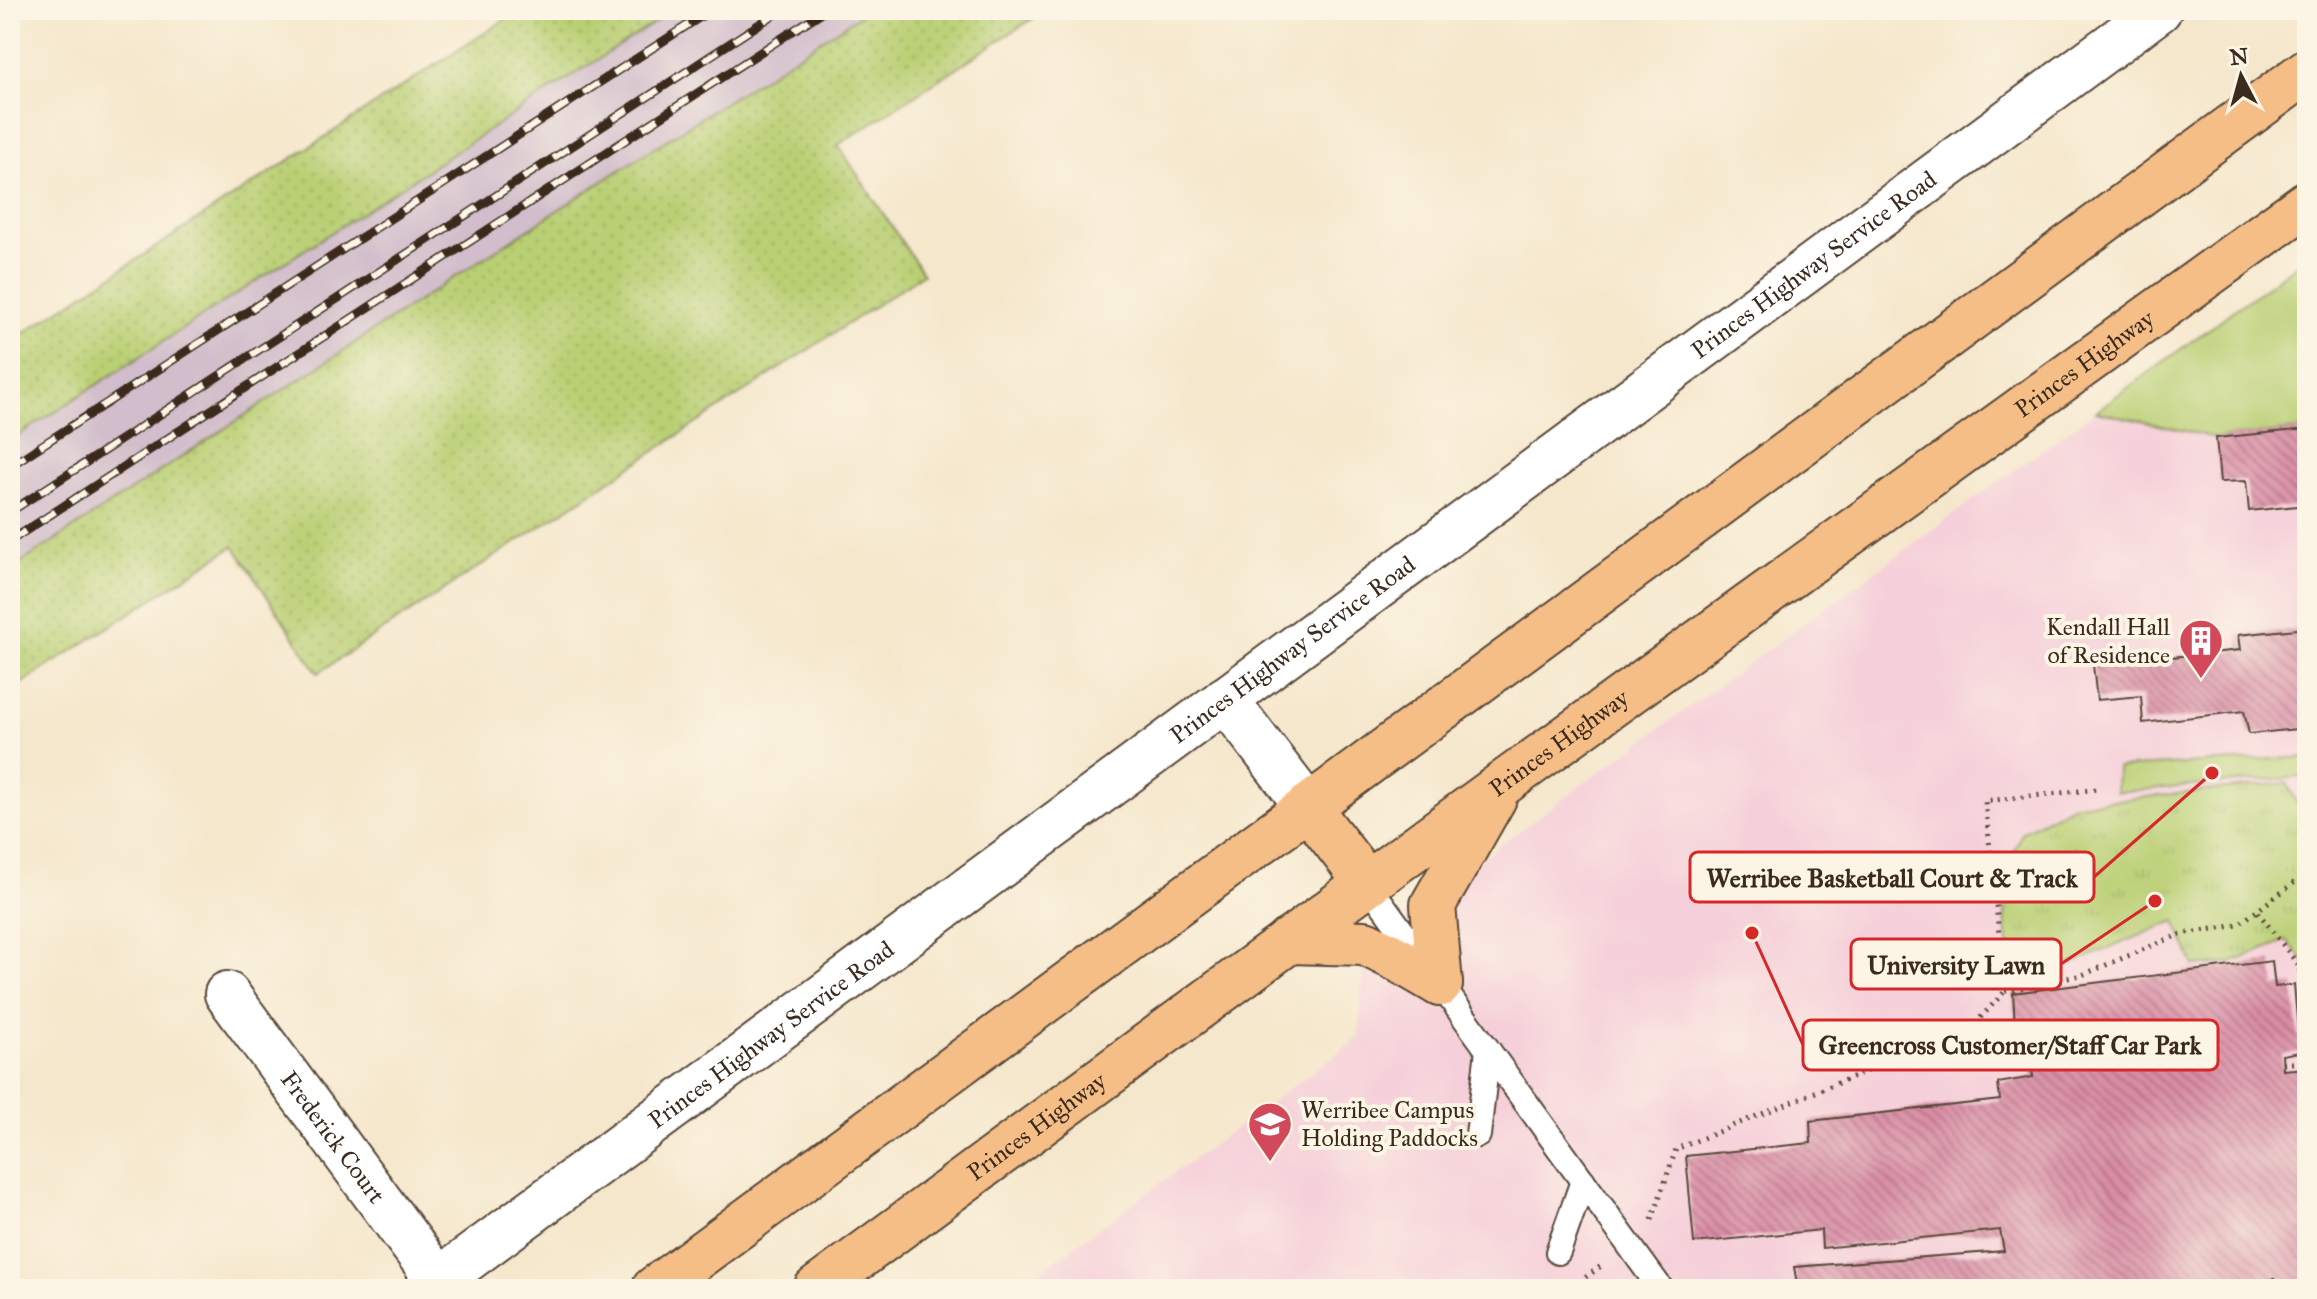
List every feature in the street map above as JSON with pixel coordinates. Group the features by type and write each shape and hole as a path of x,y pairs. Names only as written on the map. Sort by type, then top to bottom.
{"highway":[{"path":"654,1289 2307,71"},
{"name":"Princes Highway","path":"816,1289 1501,785 2307,203"},
{"path":"1440,984 1433,905 1501,785"},
{"path":"1308,807 1367,883"},
{"path":"1288,941 1365,943 1440,984"}],"street":[{"name":"Princes Highway Service Road","path":"433,1285 2159,10"},
{"path":"1225,699 1308,807"},
{"name":"Frederick Court","path":"227,994 433,1285"}],"lane":[{"path":"1367,883 1661,1289"},
{"path":"1478,1135 1488,1050"},
{"path":"1558,1252 1583,1181"}],"path":[{"path":"2005,991 1985,801 2098,789"},
{"path":"1579,1282 1649,1230 1676,1149 1970,1029 2005,991 2082,975 2181,934 2238,925 2307,873"},
{"path":"2258,912 2299,966 2307,1028"},
{"path":"2283,1064 2307,1061"}],"shaded area":[{"path":"674,10 868,10 479,261 10,570 10,441"},
{"path":"2307,257 2307,1289 1016,1289 1359,1038 1365,943"}],"green space":[{"path":"520,10 674,10 10,441 10,342"},
{"path":"868,10 1046,10 838,145 923,274 318,673 234,546 10,691 10,570 479,261"},
{"path":"2307,257 2307,429 2216,438 2096,411"},
{"path":"2307,757 2307,792 2303,777 2116,792 2117,768"},
{"path":"2287,783 2307,824 2307,965 2287,940 2231,963 2194,966 2175,921 2013,988 2001,880 2022,832 2075,804"}],"building":[{"path":"2307,429 2307,505 2249,511 2246,481 2220,482 2216,438"},
{"name":"Kendall Hall of Residence","path":"2307,628 2307,728 2249,734 2244,711 2143,723 2141,696 2097,700 2093,665 2240,650 2238,635"},
{"path":"2272,961 2275,987 2294,985 2300,1052 2282,1055 2283,1070 2307,1068 2307,1289 2275,1289 2274,1279 2267,1280 2267,1289 1798,1289 1794,1267 2004,1251 2000,1230 1822,1248 1821,1230 1694,1243 1686,1156 1811,1143 1810,1121 2000,1100 1998,1083 2033,1077 2029,1039 2016,1041 2013,993"}],"railway":[{"path":"10,466 711,10"},
{"path":"10,512 781,10"},
{"path":"10,541 825,10"}],"place":[{"name":"Kendall Hall of Residence","path":"2201,680"},
{"name":"Werribee Basketball Court & Track","path":"2212,773"},
{"name":"University Lawn","path":"2155,901"},
{"name":"Greencross Customer/Staff Car Park","path":"1752,933"},
{"name":"Werribee Campus Holding Paddocks","path":"1270,1163"}]}
